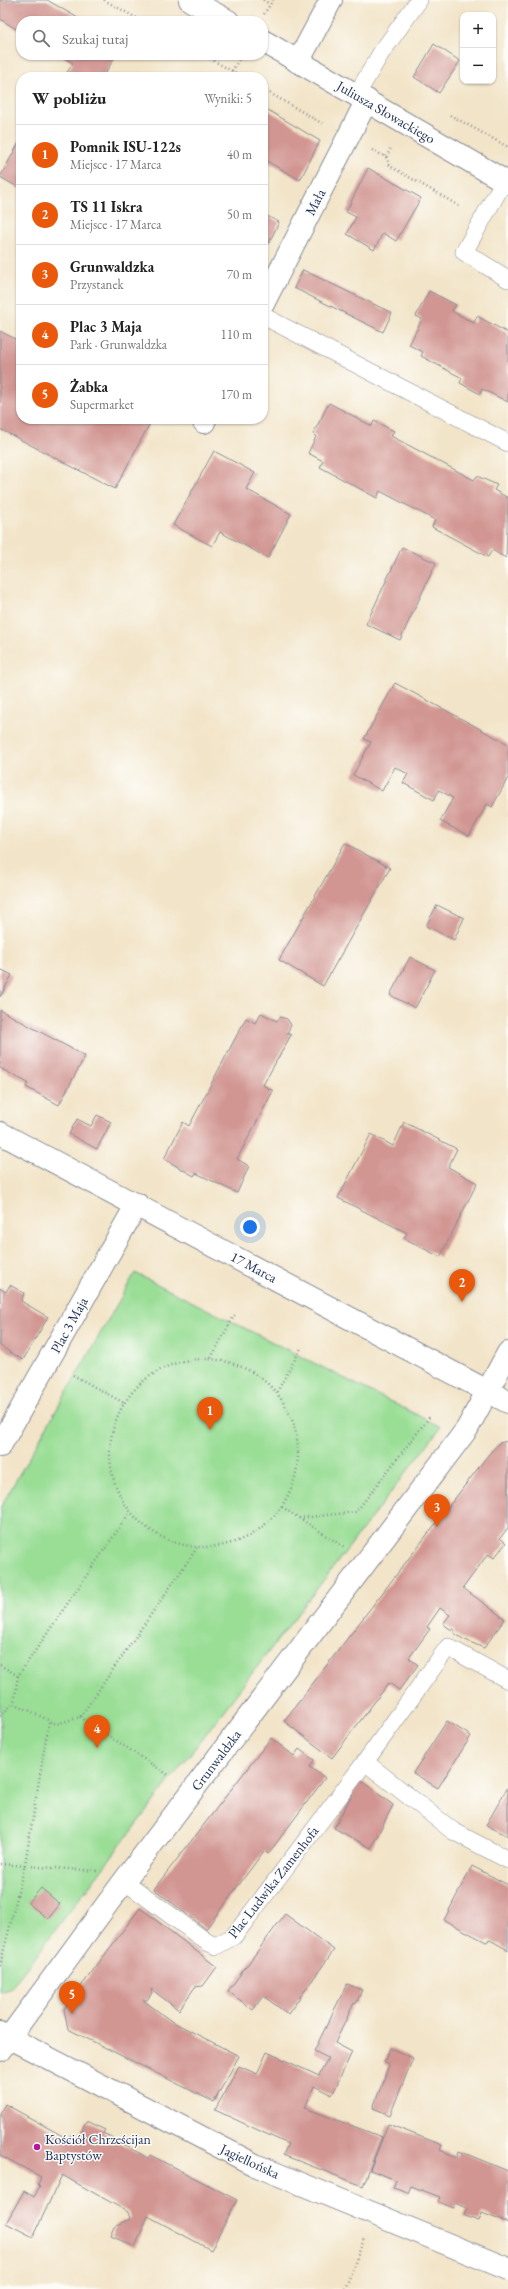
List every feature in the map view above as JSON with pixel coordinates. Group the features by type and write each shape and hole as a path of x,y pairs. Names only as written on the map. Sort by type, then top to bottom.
{"street":[{"path":"190,0 219,16"},
{"path":"298,62 331,0"},
{"name":"Juliusza Słowackiego","path":"268,44 362,97 506,182"},
{"name":"Mała","path":"268,294 362,97"},
{"name":"17 Marca","path":"0,1133 137,1204 508,1402"},
{"name":"Plac 3 Maja","path":"0,1446 137,1204"},
{"name":"Grunwaldzka","path":"2,2040 467,1430 508,1353"},
{"name":"Jagiellońska","path":"2,2040 255,2165 508,2269"}],"lane":[{"path":"362,97 381,53 419,0"},
{"path":"506,182 464,252 508,279"},
{"path":"268,319 508,443"},
{"name":"Plac Ludwika Zamenhofa","path":"124,1881 206,1942 216,1946 226,1942 234,1936 365,1762 448,1647 508,1680"},
{"path":"365,1762 453,1831 508,1860"}],"path":[{"path":"104,0 133,16"},
{"path":"263,0 270,4"},
{"path":"263,15 274,0"},
{"path":"212,60 232,71 238,60"},
{"path":"386,157 390,166 483,219"},
{"path":"211,1358 236,1314"},
{"path":"277,1392 301,1348"},
{"path":"211,1358 243,1367 277,1392 293,1418 299,1448 296,1479 282,1507 266,1525 245,1539 222,1546 197,1548 166,1539 149,1530 130,1512 116,1487 110,1458 112,1430 124,1403 147,1378 177,1362 211,1358"},
{"path":"72,1375 124,1403"},
{"path":"299,1518 356,1512 431,1415"},
{"path":"282,1507 348,1550"},
{"path":"0,1716 14,1703 18,1676 130,1512"},
{"path":"14,1703 56,1724 80,1717 197,1548"},
{"path":"0,1665 18,1676"},
{"path":"80,1717 172,1778"},
{"path":"0,1966 1,1955 25,1864 49,1721"},
{"path":"0,1864 25,1864 100,1872"},
{"path":"346,2289 374,2214"}],"green space":[{"path":"135,1273 441,1427 10,1989 0,1992 0,1508"}],"building":[{"path":"0,0 47,0 74,16 16,16 16,29 0,19"},
{"path":"434,44 460,61 439,93 414,77"},
{"path":"68,60 113,60 106,72 67,72 73,63"},
{"path":"268,110 320,141 300,180 268,162"},
{"path":"16,148 16,186 0,177"},
{"path":"368,168 421,198 396,241 383,233 374,250 347,234 356,217 346,212"},
{"path":"268,216 279,222 268,242"},
{"path":"303,270 392,313 383,332 294,288"},
{"path":"429,291 456,305 452,311 474,323 477,316 508,333 508,402 482,389 480,394 460,383 462,378 421,356 423,352 409,345 422,319 416,316"},
{"path":"0,331 16,339 16,424 149,424 115,489 0,429"},
{"path":"329,403 372,426 374,421 394,431 391,436 474,480 477,476 497,485 494,490 508,498 506,558 492,550 488,557 432,527 435,520 380,491 377,498 320,467 323,461 308,453 316,437 313,434"},
{"path":"214,451 255,473 246,489 291,514 268,558 220,532 212,546 173,525"},
{"path":"402,547 436,563 400,640 366,624"},
{"path":"395,683 508,744 508,778 492,807 487,804 469,836 440,821 453,798 439,790 434,800 403,783 408,774 395,767 382,791 353,775 371,742 364,739"},
{"path":"345,843 390,868 323,986 279,960"},
{"path":"437,905 464,918 454,940 426,926"},
{"path":"410,957 435,970 415,1008 390,995"},
{"path":"0,969 12,975 0,997"},
{"path":"0,1010 85,1056 59,1105 26,1087 28,1083 0,1068"},
{"path":"261,1013 277,1021 280,1017 287,1019 291,1025 287,1033 291,1035 263,1085 273,1091 237,1159 249,1166 237,1193 196,1173 194,1176 164,1159 183,1122 189,1126 246,1018 255,1023"},
{"path":"97,1115 111,1122 97,1149 69,1134 77,1119 91,1126"},
{"path":"404,1122 457,1149 448,1167 477,1183 440,1257 404,1238 407,1233 338,1198 371,1134 393,1146"},
{"path":"10,1285 24,1293 21,1301 48,1317 23,1360 0,1346 0,1288 6,1292"},
{"path":"508,1441 508,1528 500,1538 506,1543 494,1558 488,1554 463,1588 505,1619 484,1648 463,1639 454,1633 454,1629 450,1629 443,1624 450,1615 440,1608 427,1627 430,1629 409,1658 418,1665 399,1690 389,1683 332,1758 284,1721 489,1454 499,1443"},
{"path":"447,1721 471,1736 438,1788 413,1773"},
{"path":"271,1738 294,1756 299,1749 314,1760 310,1767 325,1778 268,1854 264,1851 206,1929 154,1889"},
{"path":"360,1780 393,1805 371,1848 334,1828"},
{"path":"508,1787 508,1836 486,1825"},
{"path":"472,1866 508,1885 508,1950 490,1940 486,1942 444,1920"},
{"path":"41,1888 60,1904 48,1919 28,1903"},
{"path":"140,1908 217,1967 203,1986 195,1987 179,2010 151,1989 152,1993 147,2000 143,2000 171,2021 239,2056 214,2102 68,2029 64,2009"},
{"path":"285,1914 334,1950 288,2014 263,1996 253,2010 228,1991"},
{"path":"347,1984 362,1990 356,2004 354,2003 335,2043 352,2052 332,2095 314,2086 305,2108 382,2137 363,2186 283,2155 288,2144 215,2110 239,2066 257,2074 267,2052 319,2076 328,2058 314,2051"},
{"path":"390,2048 413,2058 390,2115 373,2108 389,2065 384,2062"},
{"path":"5,2104 68,2139 70,2135 78,2139 86,2121 105,2130 103,2133 148,2158 150,2155 237,2200 211,2250 148,2216 135,2247 111,2236 116,2225 130,2219 128,2212 62,2175 33,2237 6,2223 24,2191 34,2197 40,2187 38,2185 41,2177 0,2155 0,2113"},
{"path":"388,2124 442,2145 440,2150 457,2157 459,2151 508,2171 508,2223 482,2213 479,2221 464,2216 467,2208 456,2203 454,2208 438,2202 440,2197 411,2186 408,2193 393,2188 396,2180 370,2170"}],"place":[{"name":"TS 11 Iskra","path":"462,1302"},
{"name":"Pomnik ISU-122s","path":"210,1430"},
{"name":"Grunwaldzka","path":"437,1527"},
{"name":"Plac 3 Maja","path":"97,1748"},
{"name":"Żabka","path":"72,2014"},
{"name":"Kościół Chrześcijan Baptystów","path":"37,2147"}]}
